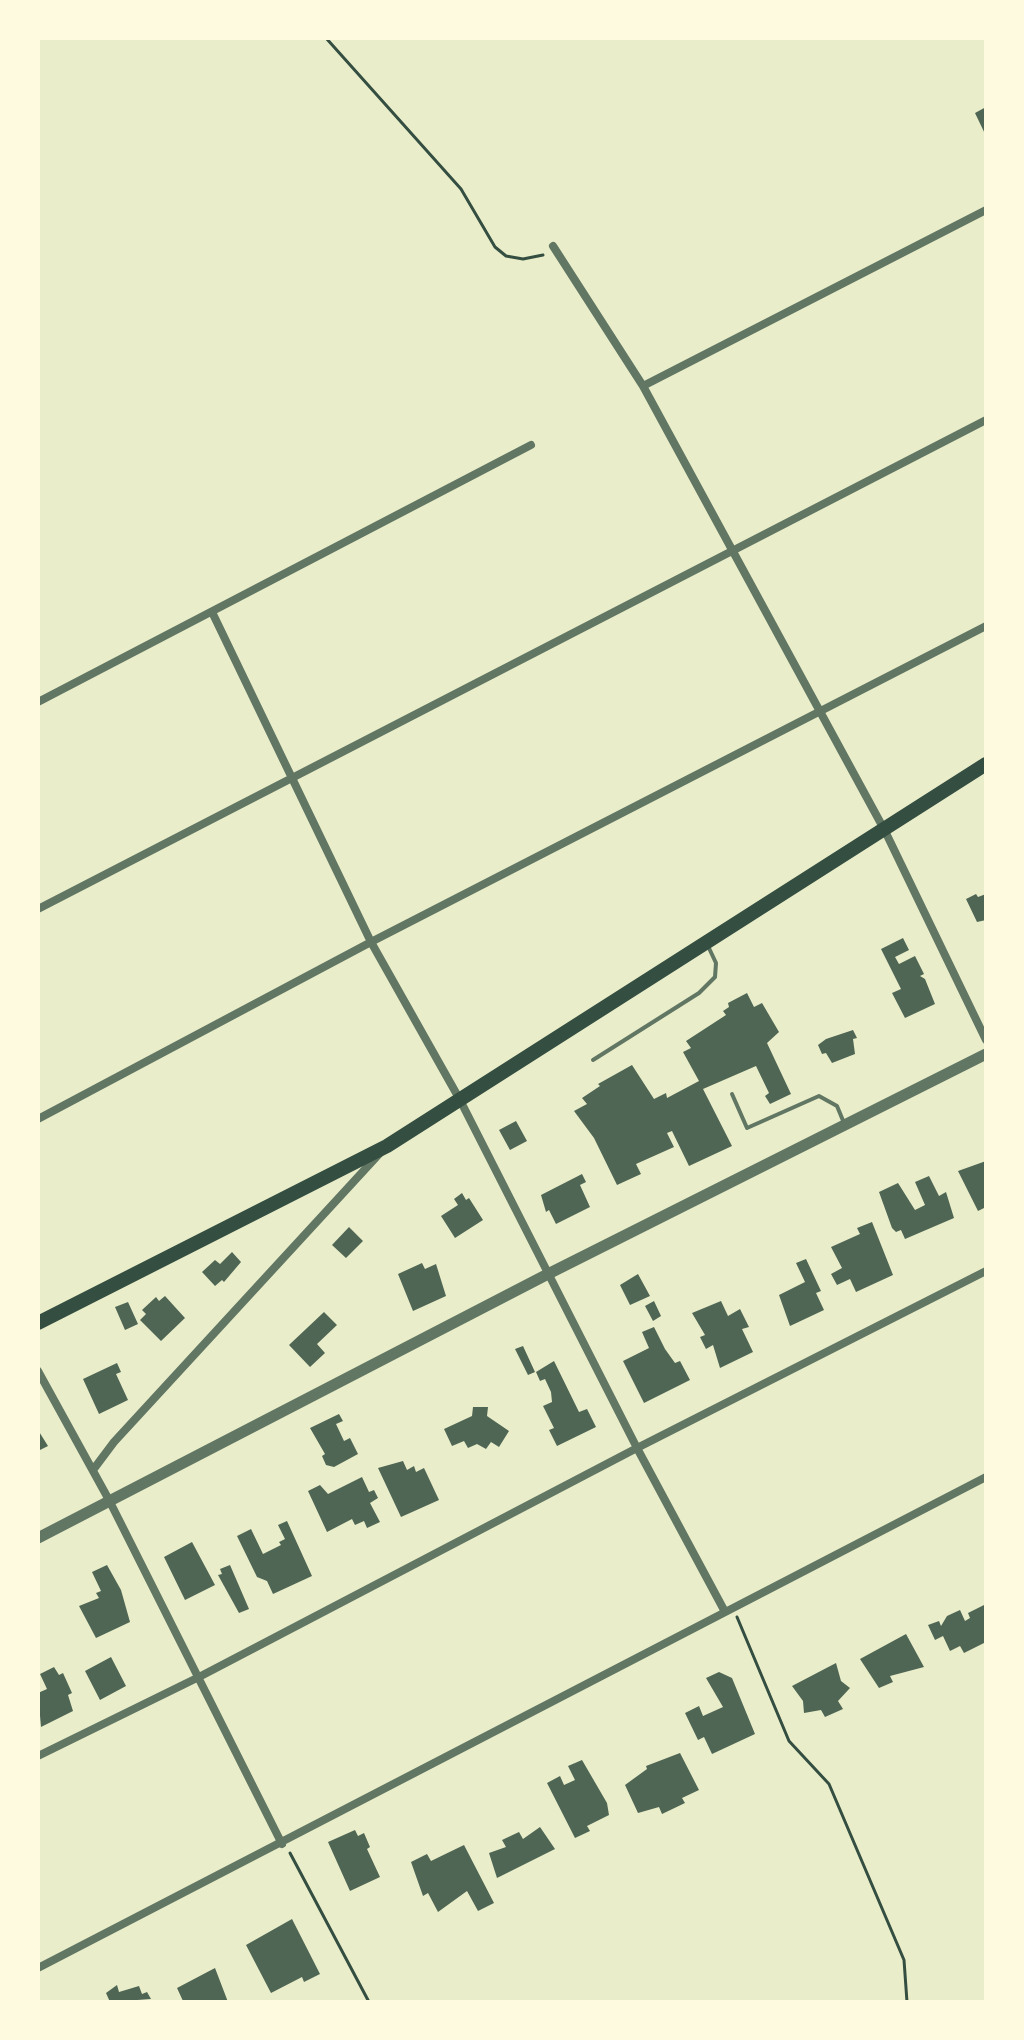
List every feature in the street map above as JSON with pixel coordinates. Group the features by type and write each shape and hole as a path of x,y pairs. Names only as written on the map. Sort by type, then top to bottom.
{"main road":[{"path":"38,1323 387,1146 986,764"}],"street":[{"path":"643,386 986,210"},
{"path":"556,250 643,386 885,831 986,1040"},
{"path":"38,909 986,420"},
{"path":"38,702 531,445"},
{"path":"212,612 371,942 460,1100 637,1448 728,1608"},
{"path":"38,1119 371,942 820,714 986,626"},
{"path":"38,1538 548,1274 986,1054"},
{"path":"93,1470 114,1442 387,1146"},
{"path":"38,1756 199,1677 637,1448 986,1271"},
{"path":"38,1371 109,1500 284,1843"},
{"path":"38,1968 986,1477"}],"lane":[{"path":"593,1060 699,993 715,977 716,963 707,944"},
{"path":"732,1094 747,1128 819,1096 837,1106 845,1125"}],"path":[{"path":"326,38 461,189 495,247 506,256 523,259 556,250"},
{"path":"728,1608 789,1741 829,1784 904,1960 907,2002"},
{"path":"284,1843 369,2002"}],"building":[{"path":"986,107 986,136 975,113"},
{"path":"976,894 978,897 986,894 986,920 977,922 966,899"},
{"path":"903,938 909,950 895,957 899,964 915,956 924,974 920,976 925,979 935,1004 905,1018 892,993 901,989 881,949"},
{"path":"747,993 754,1007 762,1003 779,1032 767,1043 791,1094 770,1104 765,1096 769,1093 756,1066 703,1089 732,1146 689,1166 672,1131 667,1133 674,1147 636,1164 641,1174 617,1185 594,1138 574,1111 587,1104 582,1098 600,1086 598,1084 632,1065 654,1099 666,1093 667,1098 699,1081 683,1052 691,1048 686,1041 726,1015 723,1011 729,1007 728,1003"},
{"path":"853,1030 857,1038 853,1039 855,1054 832,1063 826,1053 822,1054 818,1045"},
{"path":"516,1121 527,1141 510,1150 499,1130"},
{"path":"986,1161 986,1207 978,1211 958,1171"},
{"path":"582,1174 586,1182 580,1185 590,1207 556,1224 549,1210 546,1212 541,1195"},
{"path":"929,1176 939,1196 946,1192 954,1218 905,1239 901,1230 896,1232 892,1228 879,1192 898,1183 915,1210 925,1205 915,1182"},
{"path":"462,1193 466,1200 469,1198 483,1220 455,1238 441,1216 458,1205 454,1199"},
{"path":"872,1222 893,1275 856,1292 850,1279 837,1285 831,1274 842,1268 831,1247 860,1234 857,1228"},
{"path":"349,1227 363,1241 346,1258 332,1245"},
{"path":"232,1252 241,1262 224,1282 222,1280 215,1286 202,1272 215,1260 220,1264"},
{"path":"806,1259 821,1291 816,1293 824,1310 790,1326 779,1295 805,1282 796,1263"},
{"path":"422,1263 425,1269 436,1264 446,1296 413,1311 398,1274"},
{"path":"638,1274 650,1296 630,1305 620,1285"},
{"path":"165,1296 185,1318 161,1341 140,1320 146,1314 142,1310 156,1297 159,1301"},
{"path":"654,1301 661,1316 653,1321 645,1306"},
{"path":"721,1301 728,1316 740,1309 749,1327 742,1329 753,1352 720,1368 713,1345 706,1349 700,1337 705,1335 692,1313"},
{"path":"128,1302 138,1324 125,1330 115,1307"},
{"path":"324,1312 337,1325 317,1344 325,1353 310,1367 289,1345"},
{"path":"654,1327 665,1349 675,1363 680,1361 690,1380 644,1403 623,1361 649,1348 642,1332"},
{"path":"523,1346 535,1372 528,1375 515,1349"},
{"path":"554,1361 579,1412 587,1409 596,1427 557,1446 549,1430 554,1428 543,1406 552,1402 551,1392 545,1379 540,1381 536,1372"},
{"path":"117,1363 121,1372 116,1374 128,1400 99,1414 83,1379"},
{"path":"473,1407 488,1407 487,1416 509,1431 499,1447 491,1442 486,1449 477,1444 468,1448 464,1441 452,1446 444,1429 472,1416"},
{"path":"339,1414 343,1421 336,1424 344,1441 350,1438 358,1454 334,1467 326,1465 322,1456 325,1454 310,1428"},
{"path":"38,1430 48,1446 38,1451"},
{"path":"403,1461 407,1470 414,1466 416,1472 424,1468 439,1500 401,1517 378,1468"},
{"path":"362,1477 369,1492 374,1490 378,1498 370,1503 380,1522 367,1528 364,1521 355,1525 352,1519 327,1532 308,1491 320,1485 328,1494"},
{"path":"287,1521 312,1576 273,1594 267,1581 257,1577 237,1536 251,1529 263,1554 281,1545 279,1542 285,1539 278,1525"},
{"path":"192,1542 215,1585 185,1600 164,1557"},
{"path":"107,1565 121,1590 130,1622 96,1638 79,1606 99,1598 96,1593 101,1591 92,1572"},
{"path":"230,1565 249,1609 239,1613 218,1575 222,1574 220,1569"},
{"path":"986,1604 986,1642 964,1653 960,1646 950,1651 943,1636 935,1640 928,1625 939,1621 941,1626 947,1616 960,1610 965,1621 970,1618 968,1613"},
{"path":"906,1634 924,1667 890,1676 893,1682 879,1688 860,1659"},
{"path":"111,1657 126,1686 100,1700 85,1671"},
{"path":"836,1663 841,1681 850,1688 838,1701 843,1709 825,1717 821,1710 804,1713 803,1701 792,1686"},
{"path":"54,1667 59,1675 63,1673 72,1693 68,1695 73,1711 41,1727 38,1693 47,1689 40,1674"},
{"path":"719,1672 732,1678 755,1734 712,1754 704,1737 698,1740 685,1713 699,1706 703,1716 723,1707 706,1678"},
{"path":"680,1753 699,1790 682,1798 685,1803 662,1814 659,1807 638,1813 625,1785 647,1769 646,1766"},
{"path":"582,1760 607,1803 609,1815 587,1826 590,1831 575,1838 547,1783 560,1776 564,1785 575,1780 568,1766"},
{"path":"540,1827 555,1849 497,1878 489,1853 506,1847 502,1840 519,1832 523,1839"},
{"path":"355,1830 358,1836 364,1833 370,1847 367,1849 380,1877 350,1891 328,1842"},
{"path":"464,1845 494,1903 478,1911 467,1891 438,1912 428,1893 423,1896 411,1862 427,1854 431,1861"},
{"path":"292,1919 320,1974 304,1982 302,1977 271,1993 246,1945"},
{"path":"215,1968 228,2002 183,2001 177,1988"},
{"path":"117,1985 119,1992 139,1986 142,1994 147,1992 151,1999 110,2002 106,1993"}]}
